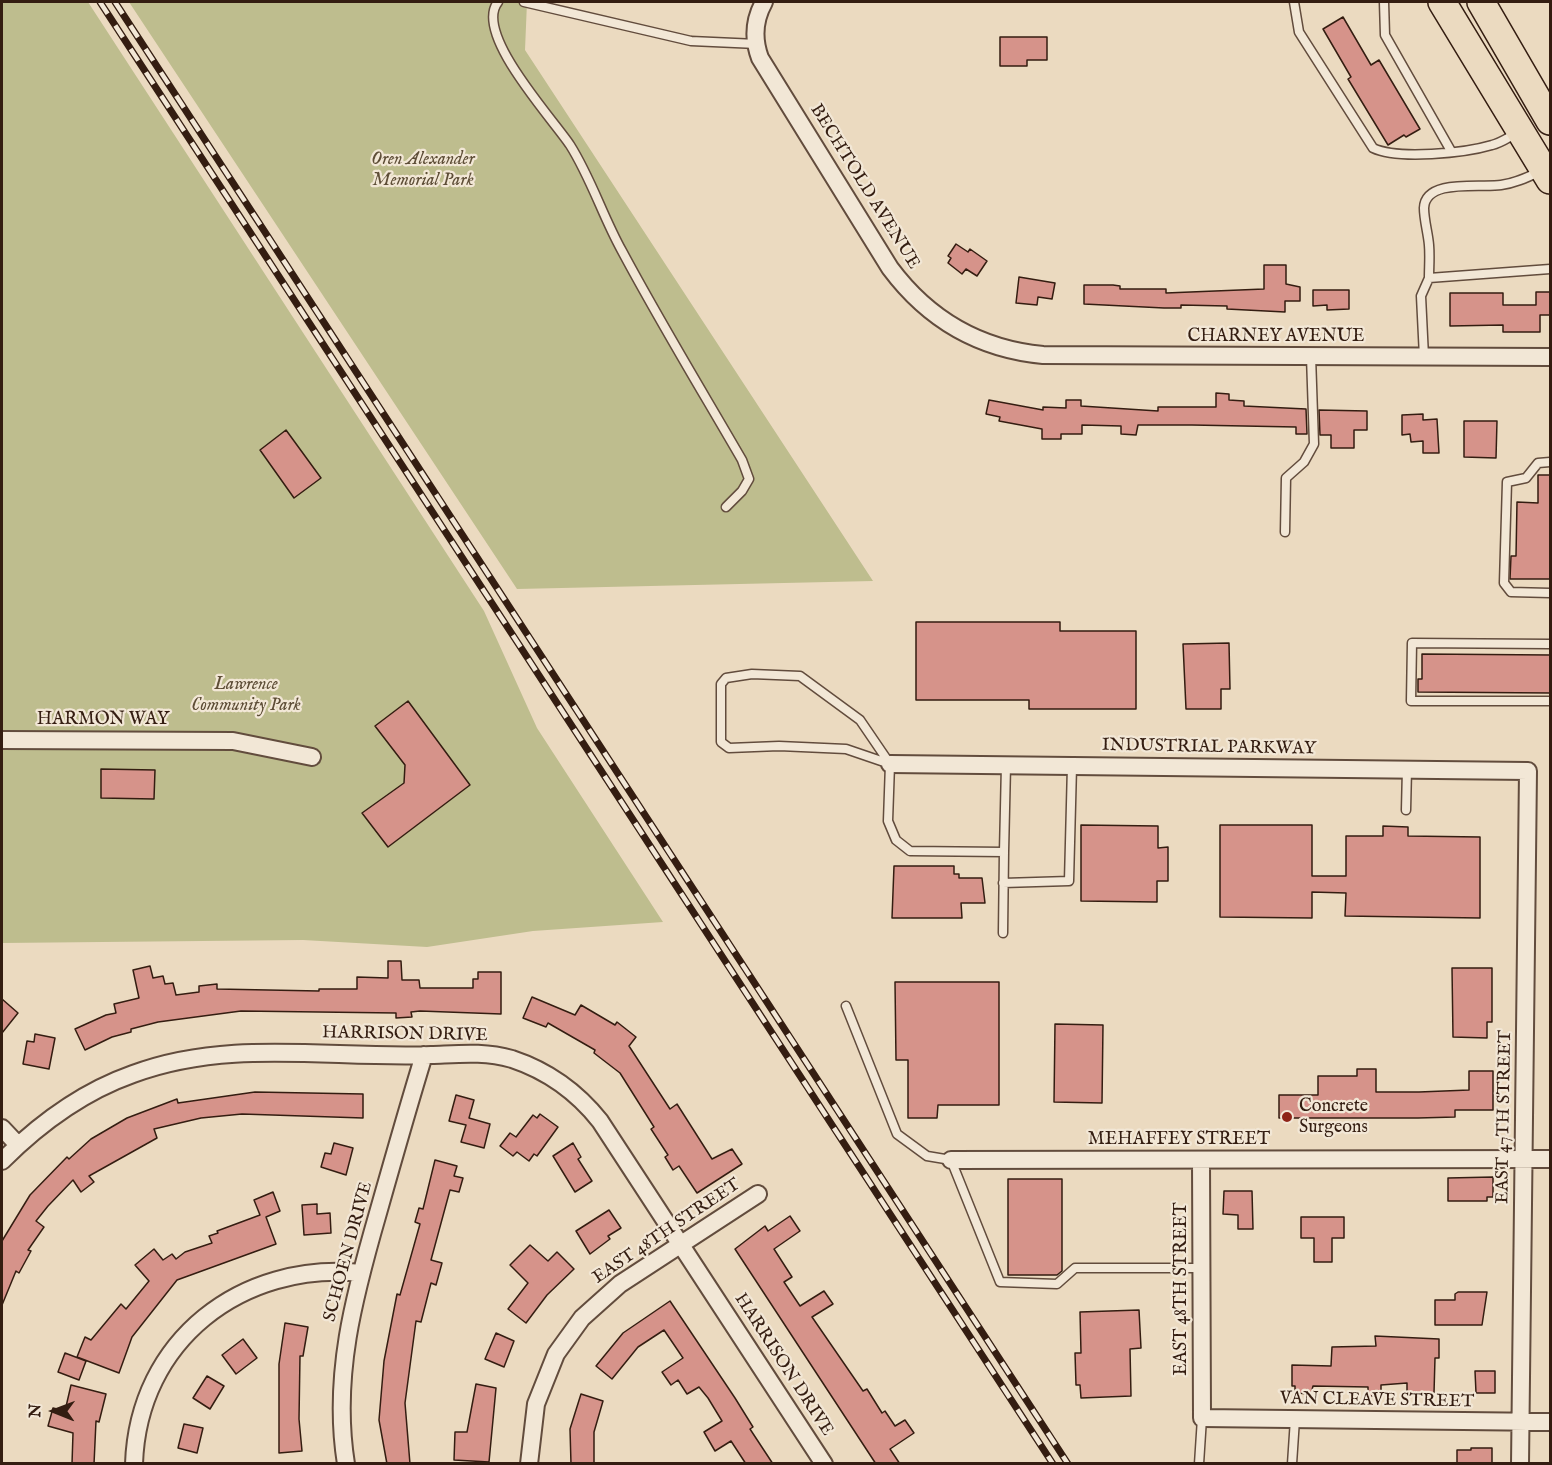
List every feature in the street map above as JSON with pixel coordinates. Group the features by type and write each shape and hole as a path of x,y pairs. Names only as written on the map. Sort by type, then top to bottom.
{"main road":[{"path":"1442,2 1547,175"},
{"path":"1481,2 1550,120"}],"street":[{"name":"BECHTOLD AVENUE","path":"764,2 755,27 760,58 890,268 922,304 954,328 1001,348"},
{"name":"CHARNEY AVENUE","path":"1001,348 1043,355 1551,357"},
{"name":"HARMON WAY","path":"2,740 233,741 312,757"},
{"name":"INDUSTRIAL PARKWAY","path":"890,764 1528,771"},
{"name":"EAST 47TH STREET","path":"1520,1464 1528,771"},
{"name":"HARRISON DRIVE","path":"2,1161 48,1120 94,1091 137,1072 183,1059 237,1053 488,1054 526,1064 555,1079 577,1096 600,1121 824,1464"},
{"name":"SCHOEN DRIVE","path":"346,1464 342,1439 341,1392 345,1346 361,1273 424,1055"},
{"path":"2,1128 18,1145"},
{"name":"MEHAFFEY STREET","path":"951,1160 1551,1159"},
{"name":"EAST 48TH STREET","path":"1201,1160 1202,1418"},
{"name":"EAST 48TH STREET","path":"529,1464 536,1404 560,1347 595,1304 620,1284 758,1194"},
{"path":"134,1464 139,1424 152,1386 180,1340 202,1318 241,1292 270,1281 315,1272 361,1273"},
{"name":"VAN CLEAVE STREET","path":"1202,1418 1551,1422"}],"lane":[{"path":"498,2 494,6 494,27 500,48 570,146 621,250 742,460 749,479 742,491 726,507"},
{"path":"524,2 691,40 757,44"},
{"path":"1294,2 1299,32 1373,148 1392,154 1451,151 1495,144 1521,131"},
{"path":"1384,2 1385,35 1451,151"},
{"path":"1424,357 1421,296 1429,278 1429,246 1424,209 1426,199 1431,193 1445,188 1503,185 1547,175"},
{"path":"1429,278 1551,269"},
{"path":"1285,532 1286,478 1304,462 1314,444 1311,356"},
{"path":"1551,462 1538,463 1526,478 1507,482 1504,584 1511,592 1551,593"},
{"path":"1551,644 1412,643 1410,701 1551,701"},
{"path":"890,764 846,749 779,746 729,748 721,742 721,684 726,678 752,674 800,676 860,720 890,764 888,821 896,840 910,851 1004,852"},
{"path":"1003,933 1006,765"},
{"path":"1003,883 1069,881 1072,766"},
{"path":"1406,810 1407,769"},
{"path":"846,1006 897,1134 927,1156 951,1160 1000,1282 1057,1284 1075,1268 1201,1269"},
{"path":"1199,1464 1202,1418"},
{"path":"1292,1464 1295,1419"}],"green space":[{"name":"Lawrence Community Park","path":"2,2 88,2 484,611 537,728 663,922 533,931 427,947 303,940 2,943"},
{"name":"Oren Alexander Memorial Park","path":"129,2 527,2 525,50 873,581 517,589"}],"building":[{"path":"1343,17 1371,65 1379,60 1420,129 1388,145 1348,79 1351,77 1323,29"},
{"path":"1000,37 1047,37 1047,60 1027,60 1027,66 1000,66"},
{"path":"956,244 968,252 970,249 987,261 977,276 966,269 962,274 948,263 951,258 948,256"},
{"path":"1264,265 1286,265 1286,284 1300,287 1300,301 1285,301 1285,312 1227,309 1227,306 1181,305 1181,308 1164,308 1084,304 1084,285 1113,285 1120,286 1120,289 1166,289 1166,293 1264,289"},
{"path":"1019,277 1055,283 1052,299 1038,297 1037,305 1016,303"},
{"path":"1313,290 1349,290 1349,309 1327,310 1327,305 1313,306"},
{"path":"1536,292 1551,292 1551,315 1540,315 1540,332 1503,332 1503,325 1450,326 1450,293 1503,293 1503,305 1536,305"},
{"path":"1216,393 1229,394 1229,400 1244,401 1244,406 1306,409 1307,434 1296,434 1296,427 1138,425 1136,435 1121,434 1121,426 1082,425 1082,434 1061,434 1061,439 1042,439 1042,429 999,421 1000,417 986,414 989,400 1043,410 1043,407 1066,408 1066,400 1081,400 1081,406 1158,411 1158,407 1216,407"},
{"path":"1319,410 1367,411 1367,430 1354,430 1354,448 1331,448 1331,435 1320,435"},
{"path":"1423,414 1423,420 1437,419 1439,453 1423,453 1423,441 1411,442 1410,434 1402,435 1402,415"},
{"path":"1464,421 1497,421 1496,458 1464,457"},
{"path":"286,430 321,478 294,498 260,450"},
{"path":"1538,475 1551,475 1551,579 1510,579 1511,556 1516,556 1517,502 1538,503"},
{"path":"916,622 1060,622 1060,631 1136,631 1136,709 1029,709 1029,700 916,700"},
{"path":"1229,643 1230,689 1221,689 1221,709 1186,709 1183,644"},
{"path":"1422,654 1551,655 1551,693 1418,692 1418,679 1422,679"},
{"path":"408,701 470,785 388,847 362,813 404,783 405,765 375,726"},
{"path":"101,769 155,770 154,799 101,798"},
{"path":"1081,825 1158,826 1158,848 1168,847 1168,881 1157,881 1157,902 1081,901"},
{"path":"1220,825 1312,825 1312,876 1346,876 1346,836 1383,836 1383,826 1408,827 1408,836 1480,837 1480,918 1345,916 1346,893 1312,892 1312,918 1220,917"},
{"path":"894,866 954,866 954,874 959,874 959,878 982,878 985,903 961,903 962,918 892,918"},
{"path":"388,961 401,961 402,980 419,980 420,988 473,988 473,979 478,979 478,972 501,972 501,1014 420,1011 411,1012 412,1017 396,1018 396,1013 241,1011 158,1022 131,1029 131,1032 112,1037 85,1050 75,1029 116,1013 114,1004 139,998 133,970 150,966 153,978 163,976 165,984 173,983 176,995 199,992 199,986 217,984 217,989 319,991 319,989 357,989 357,977 388,978"},
{"path":"1452,968 1492,968 1492,1022 1487,1022 1487,1038 1453,1037"},
{"path":"895,982 999,982 999,1105 938,1105 937,1118 908,1118 908,1060 896,1060"},
{"path":"532,997 575,1015 581,1005 615,1025 617,1022 636,1037 629,1046 670,1109 677,1104 712,1159 732,1149 742,1164 697,1193 679,1166 673,1170 665,1157 668,1155 651,1129 654,1127 620,1073 594,1053 595,1050 548,1023 546,1027 523,1018"},
{"path":"2,999 18,1013 2,1033"},
{"path":"1055,1024 1103,1025 1102,1103 1054,1102"},
{"path":"35,1034 55,1038 49,1069 23,1064 27,1041 34,1042"},
{"path":"1357,1069 1376,1069 1376,1092 1469,1090 1469,1071 1493,1071 1493,1110 1455,1110 1455,1117 1279,1118 1279,1095 1318,1095 1318,1076 1357,1076"},
{"path":"255,1092 363,1094 363,1118 242,1114 201,1118 154,1129 157,1138 89,1176 94,1182 81,1192 73,1180 48,1206 36,1221 44,1227 28,1250 31,1251 19,1273 16,1271 2,1305 2,1241 30,1195 67,1157 69,1159 91,1139 127,1118 177,1099 178,1103"},
{"path":"456,1095 474,1100 469,1118 490,1124 484,1148 461,1142 466,1125 449,1121"},
{"path":"540,1114 558,1127 537,1156 534,1154 529,1161 517,1152 513,1156 500,1146 510,1133 516,1137 533,1115 537,1118"},
{"path":"334,1143 353,1148 346,1175 321,1167 325,1153 331,1154"},
{"path":"573,1143 581,1157 578,1159 592,1181 575,1192 553,1156"},
{"path":"435,1160 457,1166 454,1176 463,1178 459,1192 450,1190 431,1260 442,1263 436,1285 431,1283 421,1322 416,1321 405,1403 410,1464 387,1464 379,1420 384,1361 397,1294 400,1295 420,1224 415,1222 419,1208 423,1209"},
{"path":"1493,1177 1493,1197 1487,1197 1487,1201 1448,1201 1448,1178"},
{"path":"1008,1179 1062,1179 1062,1271 1057,1275 1008,1275"},
{"path":"1224,1191 1252,1191 1253,1229 1238,1229 1238,1215 1223,1214"},
{"path":"273,1192 280,1211 266,1217 276,1244 177,1280 132,1337 119,1373 77,1357 85,1337 91,1340 121,1304 126,1309 149,1281 135,1265 154,1249 163,1260 172,1254 176,1259 185,1252 212,1243 209,1236 218,1233 217,1231 260,1215 254,1200"},
{"path":"317,1204 317,1214 330,1213 331,1233 304,1235 302,1205"},
{"path":"609,1210 621,1228 608,1236 610,1239 590,1254 576,1231"},
{"path":"790,1216 800,1231 774,1249 792,1277 784,1282 800,1306 824,1291 833,1304 812,1317 863,1391 867,1389 882,1413 885,1411 895,1426 905,1420 914,1433 890,1449 900,1464 876,1464 735,1249 765,1226 768,1231"},
{"path":"1301,1217 1344,1217 1344,1238 1332,1238 1332,1262 1314,1262 1314,1238 1301,1238"},
{"path":"530,1245 548,1261 557,1252 574,1269 547,1295 526,1323 508,1309 528,1283 510,1265"},
{"path":"1458,1292 1487,1292 1482,1325 1435,1325 1435,1300 1455,1300 1455,1294"},
{"path":"670,1301 735,1398 753,1427 750,1429 773,1464 746,1464 731,1441 715,1451 704,1432 722,1421 708,1398 699,1387 687,1394 678,1380 671,1385 662,1372 683,1358 664,1330 638,1347 612,1379 596,1366 623,1333"},
{"path":"1139,1310 1141,1348 1130,1349 1131,1396 1081,1398 1080,1385 1076,1385 1075,1353 1081,1353 1080,1312"},
{"path":"285,1323 308,1327 303,1356 300,1356 299,1419 302,1451 279,1453 279,1364"},
{"path":"496,1333 514,1341 504,1367 485,1359"},
{"path":"1375,1336 1439,1339 1439,1358 1435,1358 1434,1393 1407,1393 1407,1383 1381,1385 1381,1396 1368,1396 1368,1387 1313,1386 1311,1394 1295,1393 1295,1386 1292,1386 1292,1365 1331,1366 1332,1347 1376,1346"},
{"path":"243,1339 257,1358 236,1374 222,1355"},
{"path":"65,1353 86,1361 79,1380 58,1372"},
{"path":"1475,1371 1495,1371 1495,1393 1476,1393"},
{"path":"207,1376 224,1386 210,1409 193,1398"},
{"path":"476,1384 496,1388 489,1462 454,1460 455,1432 467,1432"},
{"path":"71,1385 106,1394 99,1422 96,1421 94,1464 72,1464 73,1433 48,1426 53,1408 65,1411"},
{"path":"581,1394 603,1401 594,1432 594,1464 571,1464 570,1429"},
{"path":"184,1424 203,1428 197,1453 178,1448"},
{"path":"1471,1448 1492,1448 1492,1464 1457,1464 1457,1450 1471,1450"}],"railway":[{"path":"100,2 1053,1464"},
{"path":"115,2 1068,1464"}],"place":[{"name":"Concrete Surgeons","path":"1287,1117"}]}
